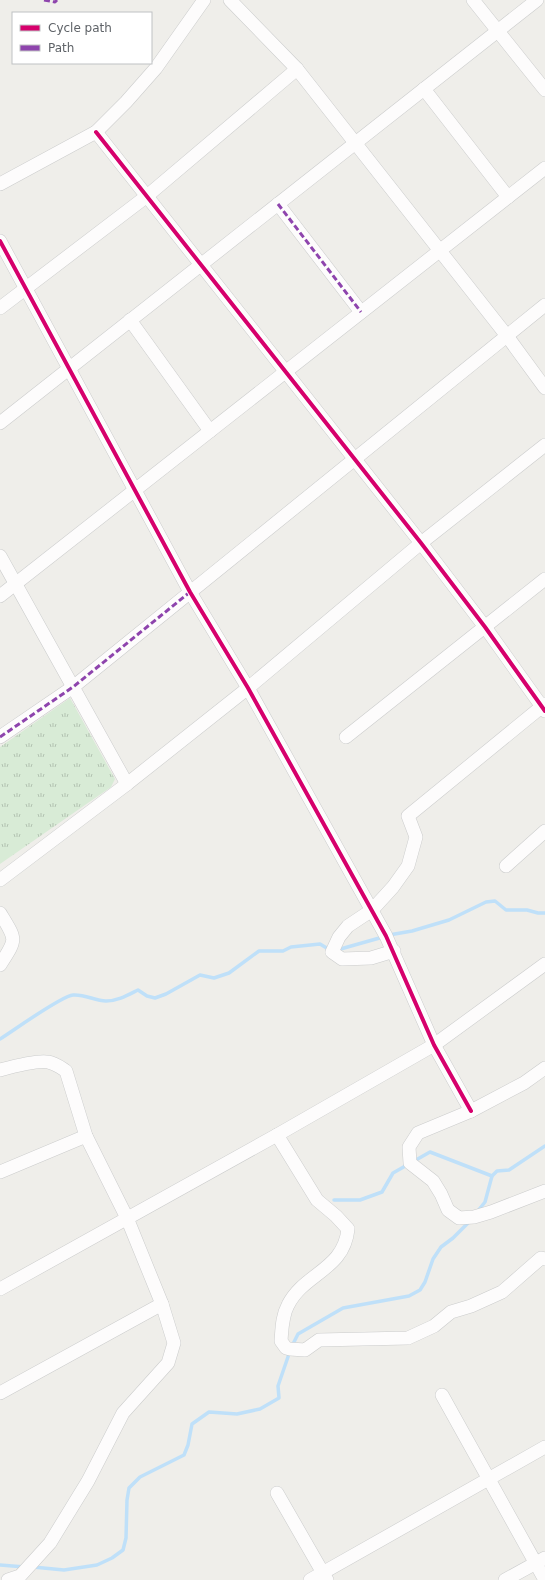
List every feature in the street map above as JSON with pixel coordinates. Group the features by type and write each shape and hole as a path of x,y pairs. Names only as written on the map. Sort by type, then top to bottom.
{"street":[{"path":"0,184 96,132 126,102 156,68 204,0"},
{"path":"230,0 297,69 507,336 545,388"},
{"path":"473,0 545,90"},
{"path":"0,423 537,0"},
{"path":"0,308 147,196 297,69"},
{"path":"424,89 508,197"},
{"path":"96,132 202,264 421,543 544,707 408,816 416,837 408,866 372,910 348,926 339,936 332,952 342,959 371,958 394,951"},
{"path":"0,596 545,168"},
{"path":"278,204 361,312"},
{"path":"0,241 190,592 248,688 372,910 394,951 434,1045 471,1111"},
{"path":"0,737 73,687 545,305"},
{"path":"130,320 210,431"},
{"path":"0,880 127,784 248,688 421,543 545,445"},
{"path":"0,556 127,784"},
{"path":"346,737 545,579"},
{"path":"506,866 545,831"},
{"path":"0,913 12,933 13,944 0,965"},
{"path":"0,1290 434,1045 545,964"},
{"path":"0,1070 15,1066 48,1062 58,1065 66,1071 86,1136 127,1218 162,1304 174,1343 168,1363 123,1413 88,1481 50,1543 20,1576 8,1580"},
{"path":"545,1068 524,1083 471,1111 418,1133 409,1146 410,1163 433,1181 448,1210 459,1218 474,1217 545,1191"},
{"path":"277,1135 317,1200 336,1216 348,1229 347,1240 343,1250 333,1262 300,1288 288,1304 282,1322 281,1341 286,1348 305,1350 319,1340 408,1338 434,1326 451,1312 471,1306 502,1292 541,1258 545,1259"},
{"path":"0,1172 86,1136"},
{"path":"0,1393 162,1304"},
{"path":"442,1395 488,1480 540,1560 545,1580"},
{"path":"310,1580 325,1576 545,1447"},
{"path":"277,1493 325,1576"},
{"path":"505,1580 540,1560"}],"green space":[{"path":"70,698 115,779 111,787 0,864 0,747"}],"waterway":[{"path":"389,935 412,931 449,920 486,902 495,901 506,910 527,910 545,913"},
{"path":"337,950 383,937"},
{"path":"0,1039 48,1007 73,995 102,1001 110,1001 138,990 147,996 155,998 166,994 200,975 214,978 229,973 259,951 283,951 291,947 320,944 330,950"},
{"path":"477,1212 485,1202 492,1176 497,1171 509,1170 545,1146"},
{"path":"334,1200 360,1200 382,1192 393,1173 430,1152 492,1176"},
{"path":"292,1346 298,1334 343,1308 409,1296 420,1290 425,1282 433,1259 441,1247 453,1238 470,1221"},
{"path":"33,1567 64,1570 97,1565 112,1558 123,1550 126,1538 127,1500 129,1488 140,1477 184,1455 188,1445 192,1424 209,1412 237,1414 260,1409 279,1398 278,1386 290,1351"},
{"path":"0,1565 25,1567"}],"marked path":[{"path":"44,0 55,2 57,0"},
{"path":"278,204 361,312"},
{"path":"0,737 73,687 190,592"}],"cycle path":[{"path":"96,132 421,543 485,627 545,711"},
{"path":"0,241 190,592 248,688 386,936 434,1045 471,1111"}]}
